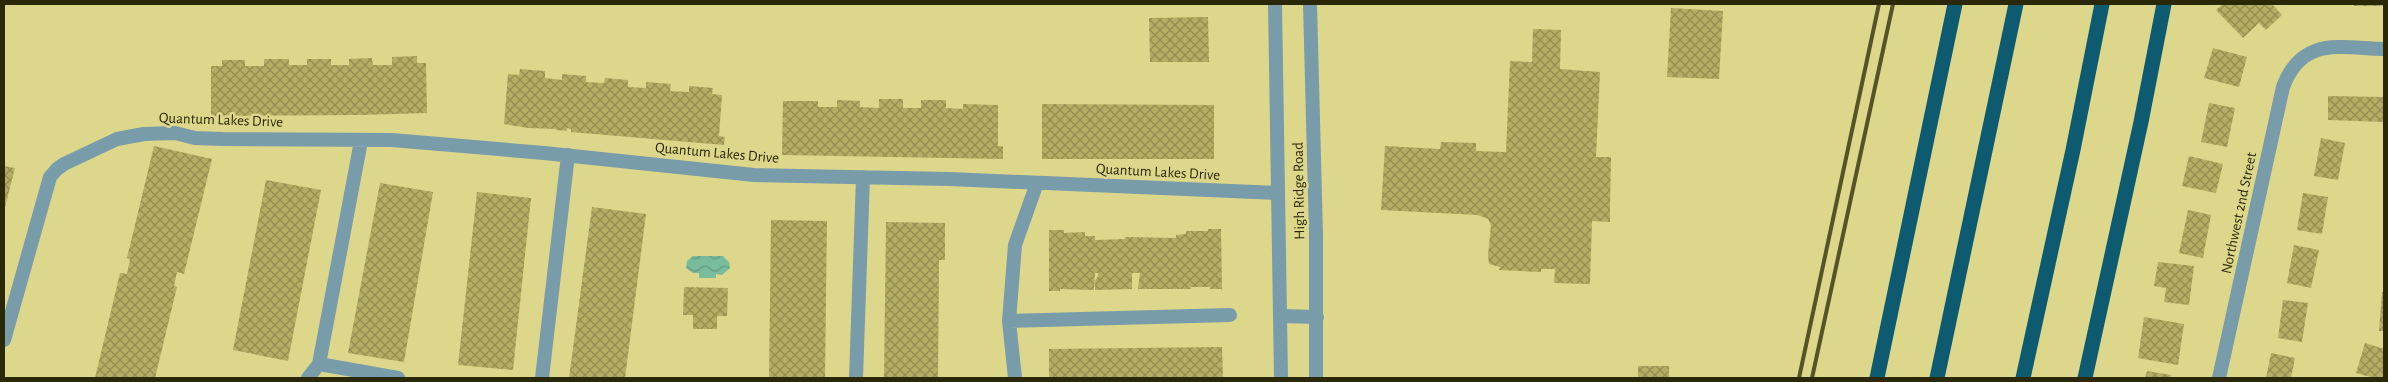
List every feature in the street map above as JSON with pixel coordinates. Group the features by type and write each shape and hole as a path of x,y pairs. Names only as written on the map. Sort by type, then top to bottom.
{"highway":[{"path":"1877,378 1955,4"},
{"path":"1937,378 2016,4"},
{"path":"2023,378 2077,131 2102,4"},
{"path":"2085,378 2134,157 2164,4"}],"street":[{"name":"High Ridge Road","path":"1275,4 1282,378"},
{"name":"High Ridge Road","path":"1310,4 1317,317 1316,378"},
{"name":"Northwest 2nd Street","path":"2219,378 2283,87 2289,71 2299,59 2310,52 2324,48 2384,49"},
{"name":"Quantum Lakes Drive","path":"4,340 46,188 54,173 64,164 117,139 144,134 175,133 195,138 392,140 568,155 754,175 863,177 1278,193"},
{"path":"308,378 319,364 361,141"},
{"path":"542,378 568,155"},
{"path":"856,378 863,177"},
{"path":"1015,378 1009,321 1014,245 1037,183"},
{"path":"1009,321 1230,315"},
{"path":"1281,316 1317,317"},
{"path":"319,364 398,378"}],"water":[{"path":"693,256 723,256 729,262 730,268 722,275 716,274 716,278 699,278 699,273 693,273 686,268 687,261"}],"building":[{"path":"2223,4 2272,4 2282,15 2266,30 2259,23 2243,38 2216,10"},
{"path":"2354,4 2384,4 2384,6 2354,6"},
{"path":"1671,8 1723,11 1719,79 1667,77"},
{"path":"1208,17 1209,62 1150,62 1149,18"},
{"path":"1533,29 1561,30 1560,69 1600,72 1596,157 1611,157 1610,222 1592,221 1590,284 1554,283 1555,269 1541,269 1541,272 1499,270 1500,267 1489,264 1491,225 1488,219 1478,215 1381,210 1385,146 1440,149 1441,142 1476,143 1476,151 1506,152 1510,61 1532,62"},
{"path":"2213,48 2247,57 2239,87 2204,78"},
{"path":"417,56 417,63 426,63 427,113 211,116 211,66 222,66 222,60 245,60 245,66 264,66 264,59 289,59 289,65 307,65 307,59 331,59 331,65 349,65 349,59 372,58 373,65 392,65 392,57"},
{"path":"520,69 545,71 545,78 562,80 562,74 586,76 586,82 604,83 605,78 628,80 628,87 646,88 646,82 671,84 670,91 689,92 689,86 713,88 712,94 722,95 719,136 725,137 724,145 571,132 571,129 567,128 567,131 504,124 508,74 519,75"},
{"path":"2328,96 2384,97 2384,122 2328,120"},
{"path":"879,99 903,99 903,108 921,108 921,100 946,100 946,108 963,109 963,104 998,105 998,146 1003,146 1003,159 782,155 783,101 818,101 818,107 837,107 837,100 860,101 860,107 879,108"},
{"path":"2209,103 2235,108 2227,147 2201,142"},
{"path":"1042,104 1214,105 1214,159 1042,159"},
{"path":"2321,138 2345,143 2338,180 2314,176"},
{"path":"154,146 212,159 184,274 177,272 174,286 177,287 155,378 95,378 120,273 127,274 130,259 127,258"},
{"path":"2189,156 2223,164 2216,193 2182,186"},
{"path":"4,166 15,168 4,211"},
{"path":"266,180 321,190 288,361 233,350"},
{"path":"380,183 433,192 404,362 348,353"},
{"path":"477,192 531,198 513,370 458,365"},
{"path":"2303,193 2328,197 2322,234 2297,230"},
{"path":"592,207 646,214 625,378 569,378"},
{"path":"2188,210 2211,215 2203,258 2179,253"},
{"path":"771,220 827,221 825,378 769,378"},
{"path":"886,222 945,223 945,260 939,260 938,378 884,378"},
{"path":"1208,229 1221,229 1222,289 1191,287 1191,289 1138,289 1140,273 1132,273 1132,289 1095,290 1095,281 1098,273 1095,273 1094,290 1060,289 1060,291 1049,291 1049,230 1064,230 1064,233 1085,232 1085,236 1095,236 1095,240 1125,239 1125,237 1176,238 1176,235 1186,234 1186,231 1208,231"},
{"path":"2294,245 2319,250 2311,288 2287,283"},
{"path":"2158,262 2194,266 2189,305 2164,302 2166,288 2154,286"},
{"path":"684,287 728,288 727,316 717,316 717,329 693,329 693,315 683,315"},
{"path":"2382,292 2384,292 2384,331 2379,331"},
{"path":"2283,300 2308,303 2302,342 2278,338"},
{"path":"2144,317 2184,324 2178,365 2138,358"},
{"path":"2365,343 2384,349 2384,378 2374,378 2356,373"},
{"path":"1222,347 1223,378 1049,378 1049,349"},
{"path":"2271,353 2295,358 2291,378 2266,378"},
{"path":"1638,366 1669,366 1669,378 1638,378"},
{"path":"2147,371 2171,375 2170,378 2145,378"}],"railway":[{"path":"1799,378 1879,4"},
{"path":"1812,378 1893,4"}]}
